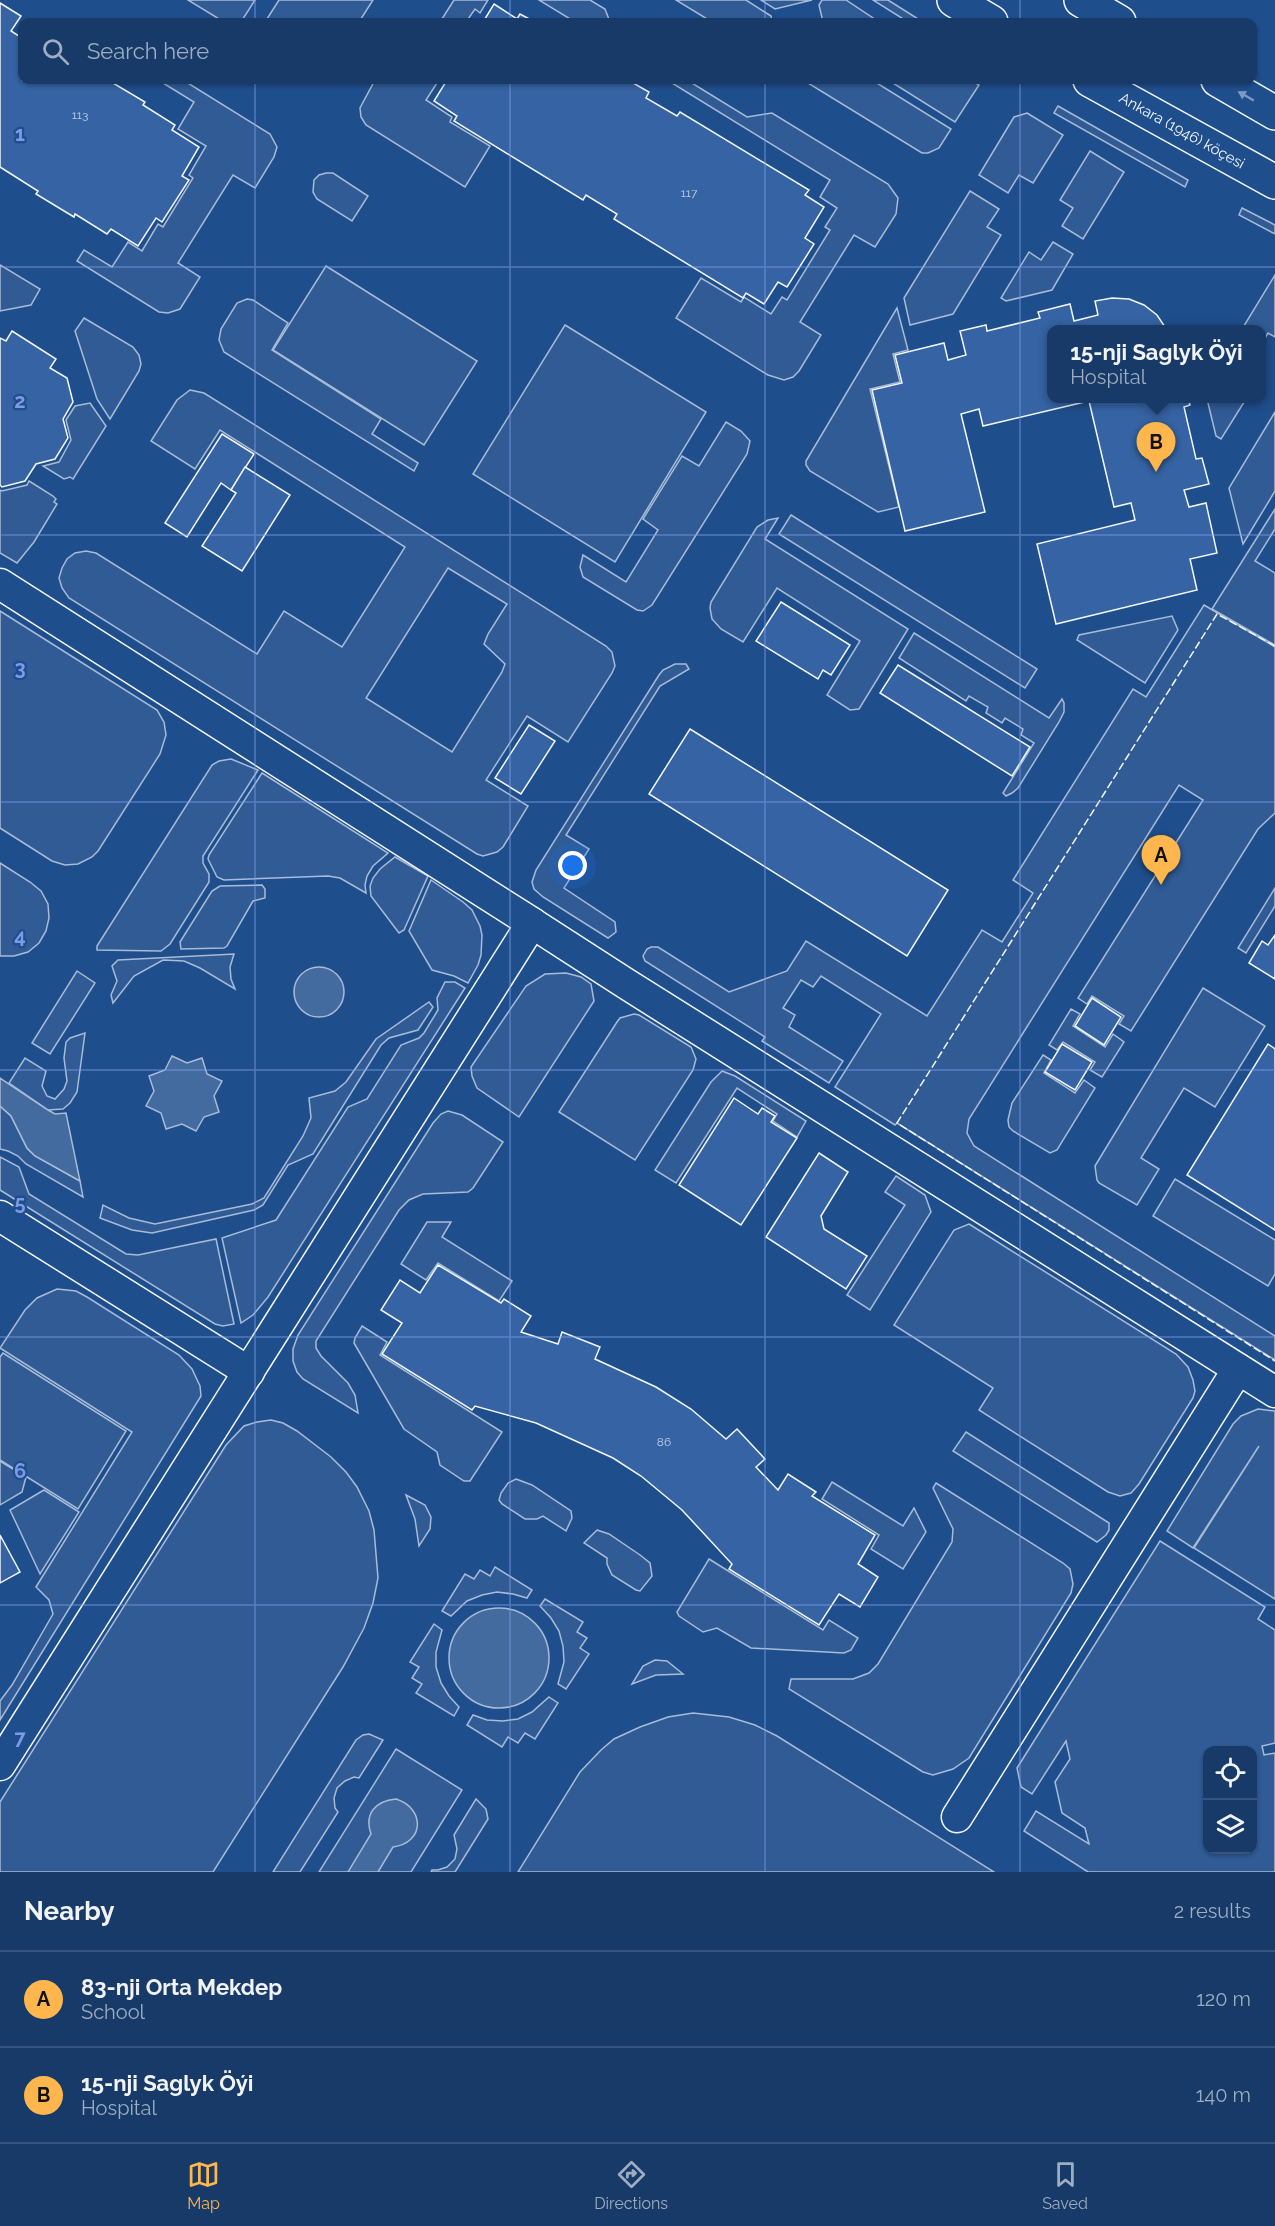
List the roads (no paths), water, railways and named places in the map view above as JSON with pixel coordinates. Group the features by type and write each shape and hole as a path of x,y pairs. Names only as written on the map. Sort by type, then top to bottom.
{"main road":[{"path":"954,0 984,18"},
{"path":"1081,0 1112,18"},
{"name":"Ankara (1946) köçesi","path":"1097,84 1275,182"},
{"path":"1225,84 1275,113"}],"street":[{"path":"0,584 625,984 1275,1392"},
{"path":"0,1765 532,923"},
{"path":"0,1216 249,1372"},
{"path":"957,1817 1238,1369"}],"place":[{"name":"15-nji Saglyk Öýi","path":"1156,472"},
{"name":"83-nji Orta Mekdep","path":"1161,885"}]}
